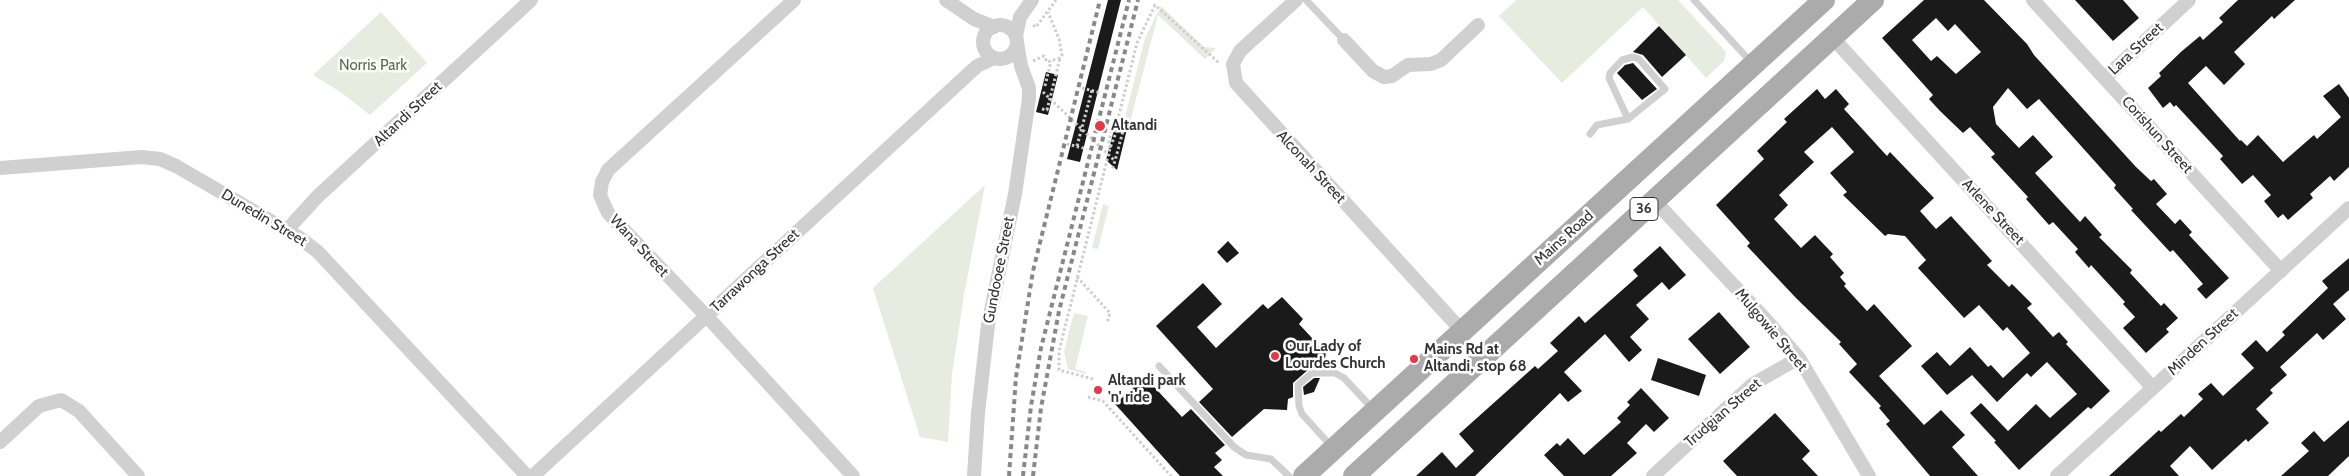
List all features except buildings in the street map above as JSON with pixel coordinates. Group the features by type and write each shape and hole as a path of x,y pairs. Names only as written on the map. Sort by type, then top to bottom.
{"main road":[{"name":"Mains Road","path":"1304,476 1824,0"},
{"name":"36","path":"1354,476 1873,0"}],"street":[{"name":"Altandi Street","path":"287,230 317,197 531,0"},
{"name":"Wana Street","path":"794,0 613,166 602,182 602,202 608,214 706,316 853,476"},
{"path":"946,0 974,19 994,42 1021,66"},
{"name":"Gundooee Street","path":"994,42 1020,17 1032,0"},
{"path":"1233,71 1236,58 1240,52 1296,0"},
{"name":"Corishun Street","path":"2033,0 2281,270"},
{"name":"Lara Street","path":"2105,78 2189,0"},
{"name":"Gundooee Street","path":"974,476 978,413 988,325 1015,194 1029,105 1029,88 1021,66 1017,39 1020,17"},
{"path":"1344,40 1373,71 1384,77 1392,76 1408,65 1431,64 1441,60 1478,25"},
{"path":"994,42 1007,27 1017,39"},
{"name":"Arlene Street","path":"1832,38 2153,388"},
{"name":"Tarrawonga Street","path":"532,476 977,66 994,42 1016,49 1017,39"},
{"name":"Alconah Street","path":"1233,71 1239,89 1462,331"},
{"name":"Dunedin Street","path":"0,168 134,157 160,159 176,166 287,230 324,258 527,476"},
{"name":"Mulgowie Street","path":"1654,200 1799,358 1869,476"},
{"name":"Minden Street","path":"2057,476 2349,208"},
{"name":"Trudgian Street","path":"1653,476 1753,384 1799,358"},
{"path":"0,442 39,406 61,400 79,411 138,476"}],"lane":[{"path":"1306,0 1344,40"},
{"path":"1694,0 1754,65"},
{"path":"1590,134 1597,125 1628,119 1665,89 1639,59 1633,57 1622,60 1614,68 1609,78 1628,119"},
{"path":"1159,366 1234,447 1246,455 1271,459 1289,476"},
{"path":"1334,449 1302,414 1298,398 1298,385 1312,373 1335,373 1344,378 1374,411"}],"path":[{"path":"1110,148 1109,142 1113,123 1118,119 1137,43 1157,0"},
{"path":"1155,5 1207,55 1233,71"},
{"path":"1047,110 1062,51 1048,12"},
{"path":"1021,66 1044,56 1047,62 1060,58"},
{"path":"1051,61 1043,92 1115,161"},
{"path":"1082,88 1101,93"},
{"path":"1077,146 1092,90"},
{"path":"1093,379 1059,370 1059,351 1110,148 1117,130 1123,132 1112,170"},
{"path":"1067,144 1087,149"},
{"path":"1077,277 1110,313 1108,323"},
{"path":"1088,397 1103,402 1171,476"}],"green space":[{"path":"1516,0 1678,0 1726,52 1724,61 1706,78 1643,7 1562,83 1499,16"},
{"path":"1161,6 1204,47 1216,48 1205,59 1158,15 1130,122 1124,121 1145,38"},
{"name":"Norris Park","path":"381,12 427,63 370,115 342,93 313,75"},
{"path":"985,185 964,295 952,374 948,442 920,437 873,288"},
{"path":"1103,204 1109,206 1098,249 1092,248"},
{"path":"1074,313 1088,316 1075,369 1086,372 1085,374 1068,369 1064,351"}],"railway":[{"path":"1009,476 1016,377 1033,271 1100,0"},
{"path":"1023,476 1031,406 1041,348 1129,0"},
{"path":"1033,476 1041,408 1059,311 1138,0"}],"place":[{"name":"Altandi","path":"1100,126"},
{"name":"Our Lady of Lourdes Church","path":"1275,356"},
{"name":"Mains Rd at Altandi, stop 68","path":"1414,359"},
{"name":"Altandi park 'n' ride","path":"1098,390"}]}
